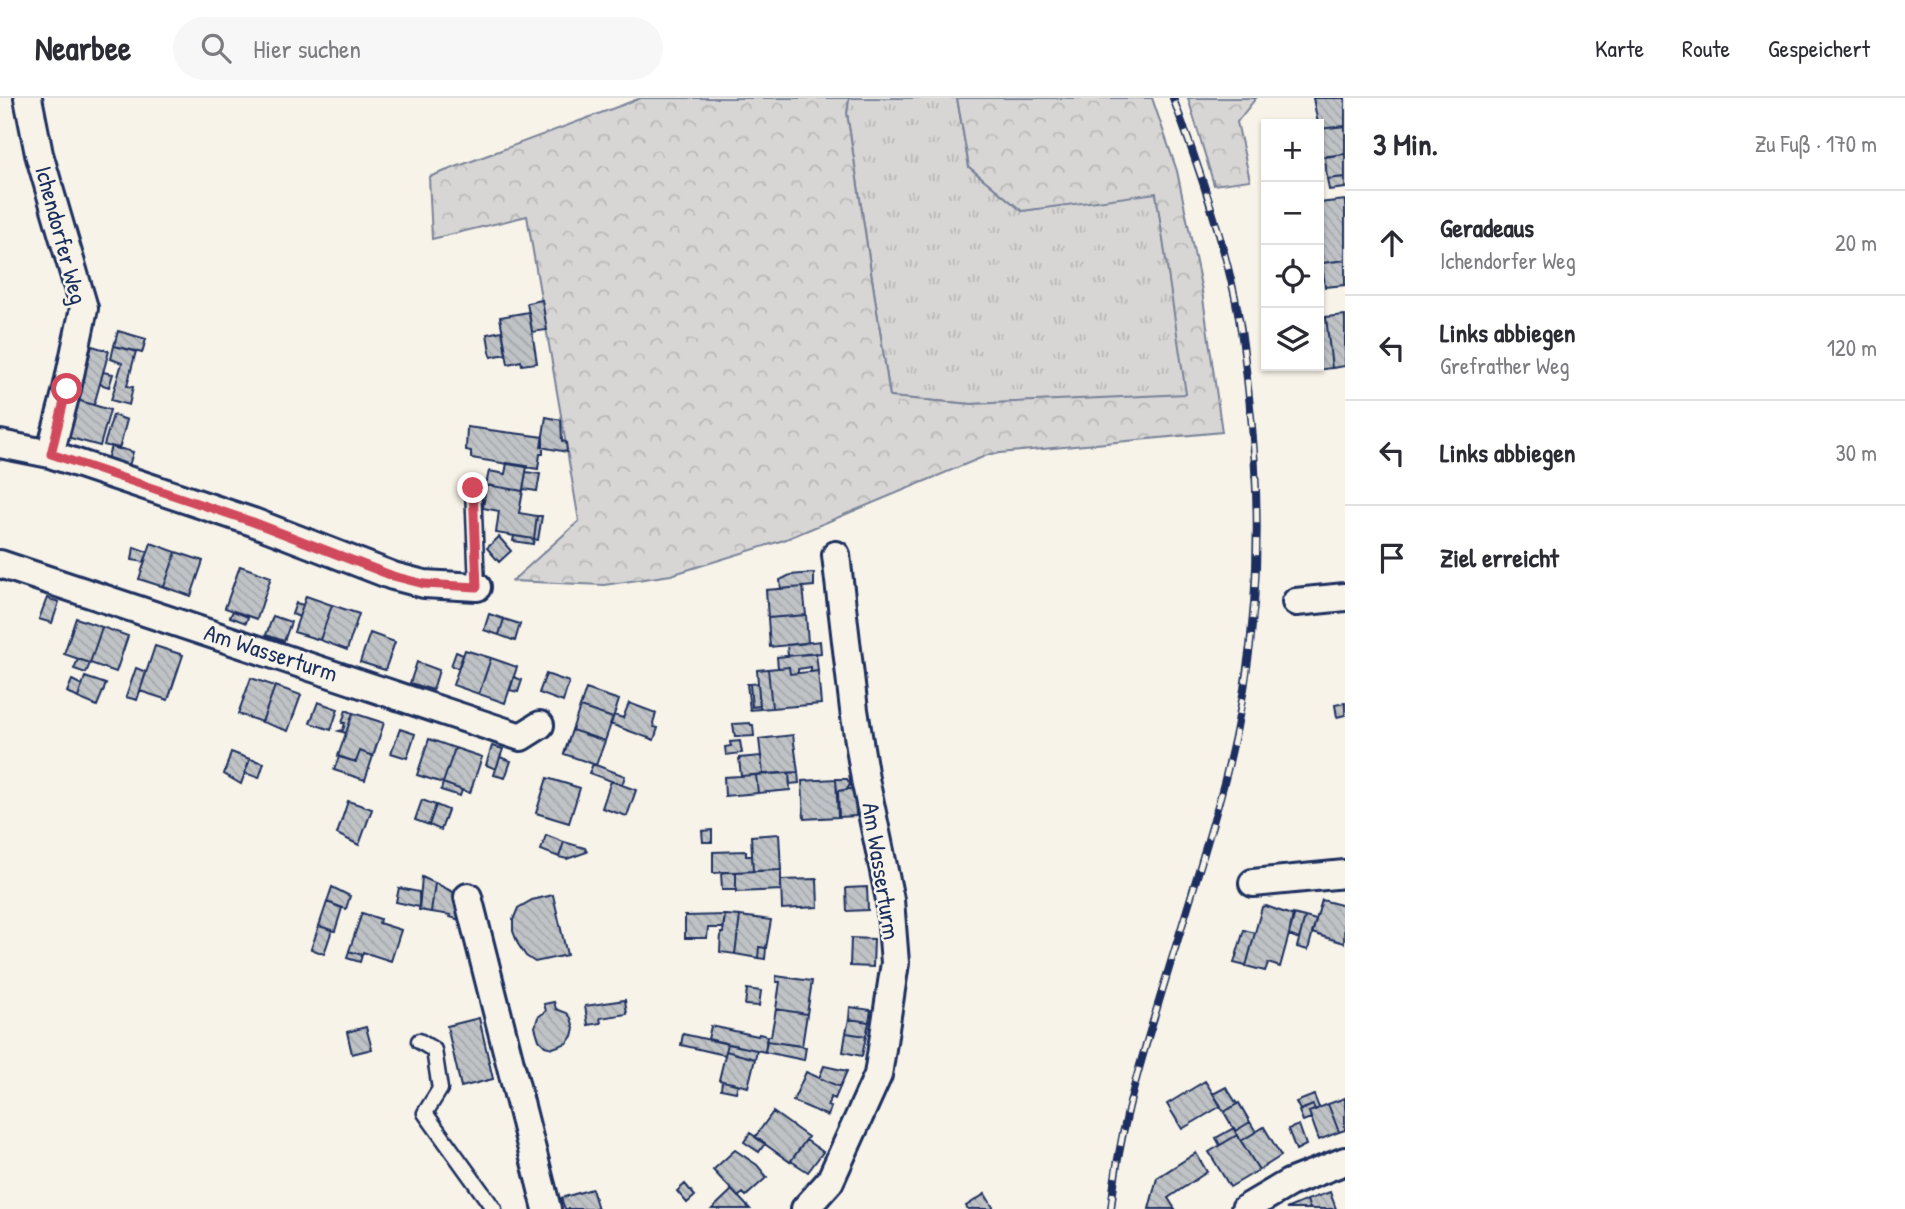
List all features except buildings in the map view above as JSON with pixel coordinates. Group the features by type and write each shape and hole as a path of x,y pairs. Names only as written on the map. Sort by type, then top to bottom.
{"street":[{"name":"Ichendorfer Weg","path":"28,98 39,154 84,308 51,454"},
{"path":"0,444 51,454 253,522 393,576 424,584 477,587"},
{"name":"Am Wasserturm","path":"805,1209 830,1181 878,1075 895,963 890,900 854,710 836,555"},
{"name":"Am Wasserturm","path":"0,564 521,737 540,725"},
{"path":"1296,602 1345,597"},
{"path":"1252,883 1345,874"},
{"path":"468,897 547,1209"},
{"path":"1245,1209 1289,1182 1345,1161"}],"lane":[{"path":"473,488 477,587"},
{"path":"419,1041 435,1050 440,1089 425,1113 494,1209"}],"green space":[{"path":"641,98 849,98 847,113 890,397 972,404 1186,394 1156,193 1022,211 969,167 957,98 1152,98 1177,171 1202,291 1222,432 990,454 784,540 671,575 604,585 512,581 579,521 527,216 432,239 429,177"},
{"path":"849,98 957,98 969,167 1022,211 1156,192 1187,395 971,404 890,397 847,113"},
{"path":"1188,98 1256,98 1237,122 1250,180 1214,185"}],"railway":[{"path":"1111,1209 1118,1158 1135,1083 1231,754 1249,653 1257,552 1254,449 1240,326 1213,213 1173,98"}],"route":[{"path":"67,389 51,454 253,522 393,576 424,584 477,587 473,488"}]}
